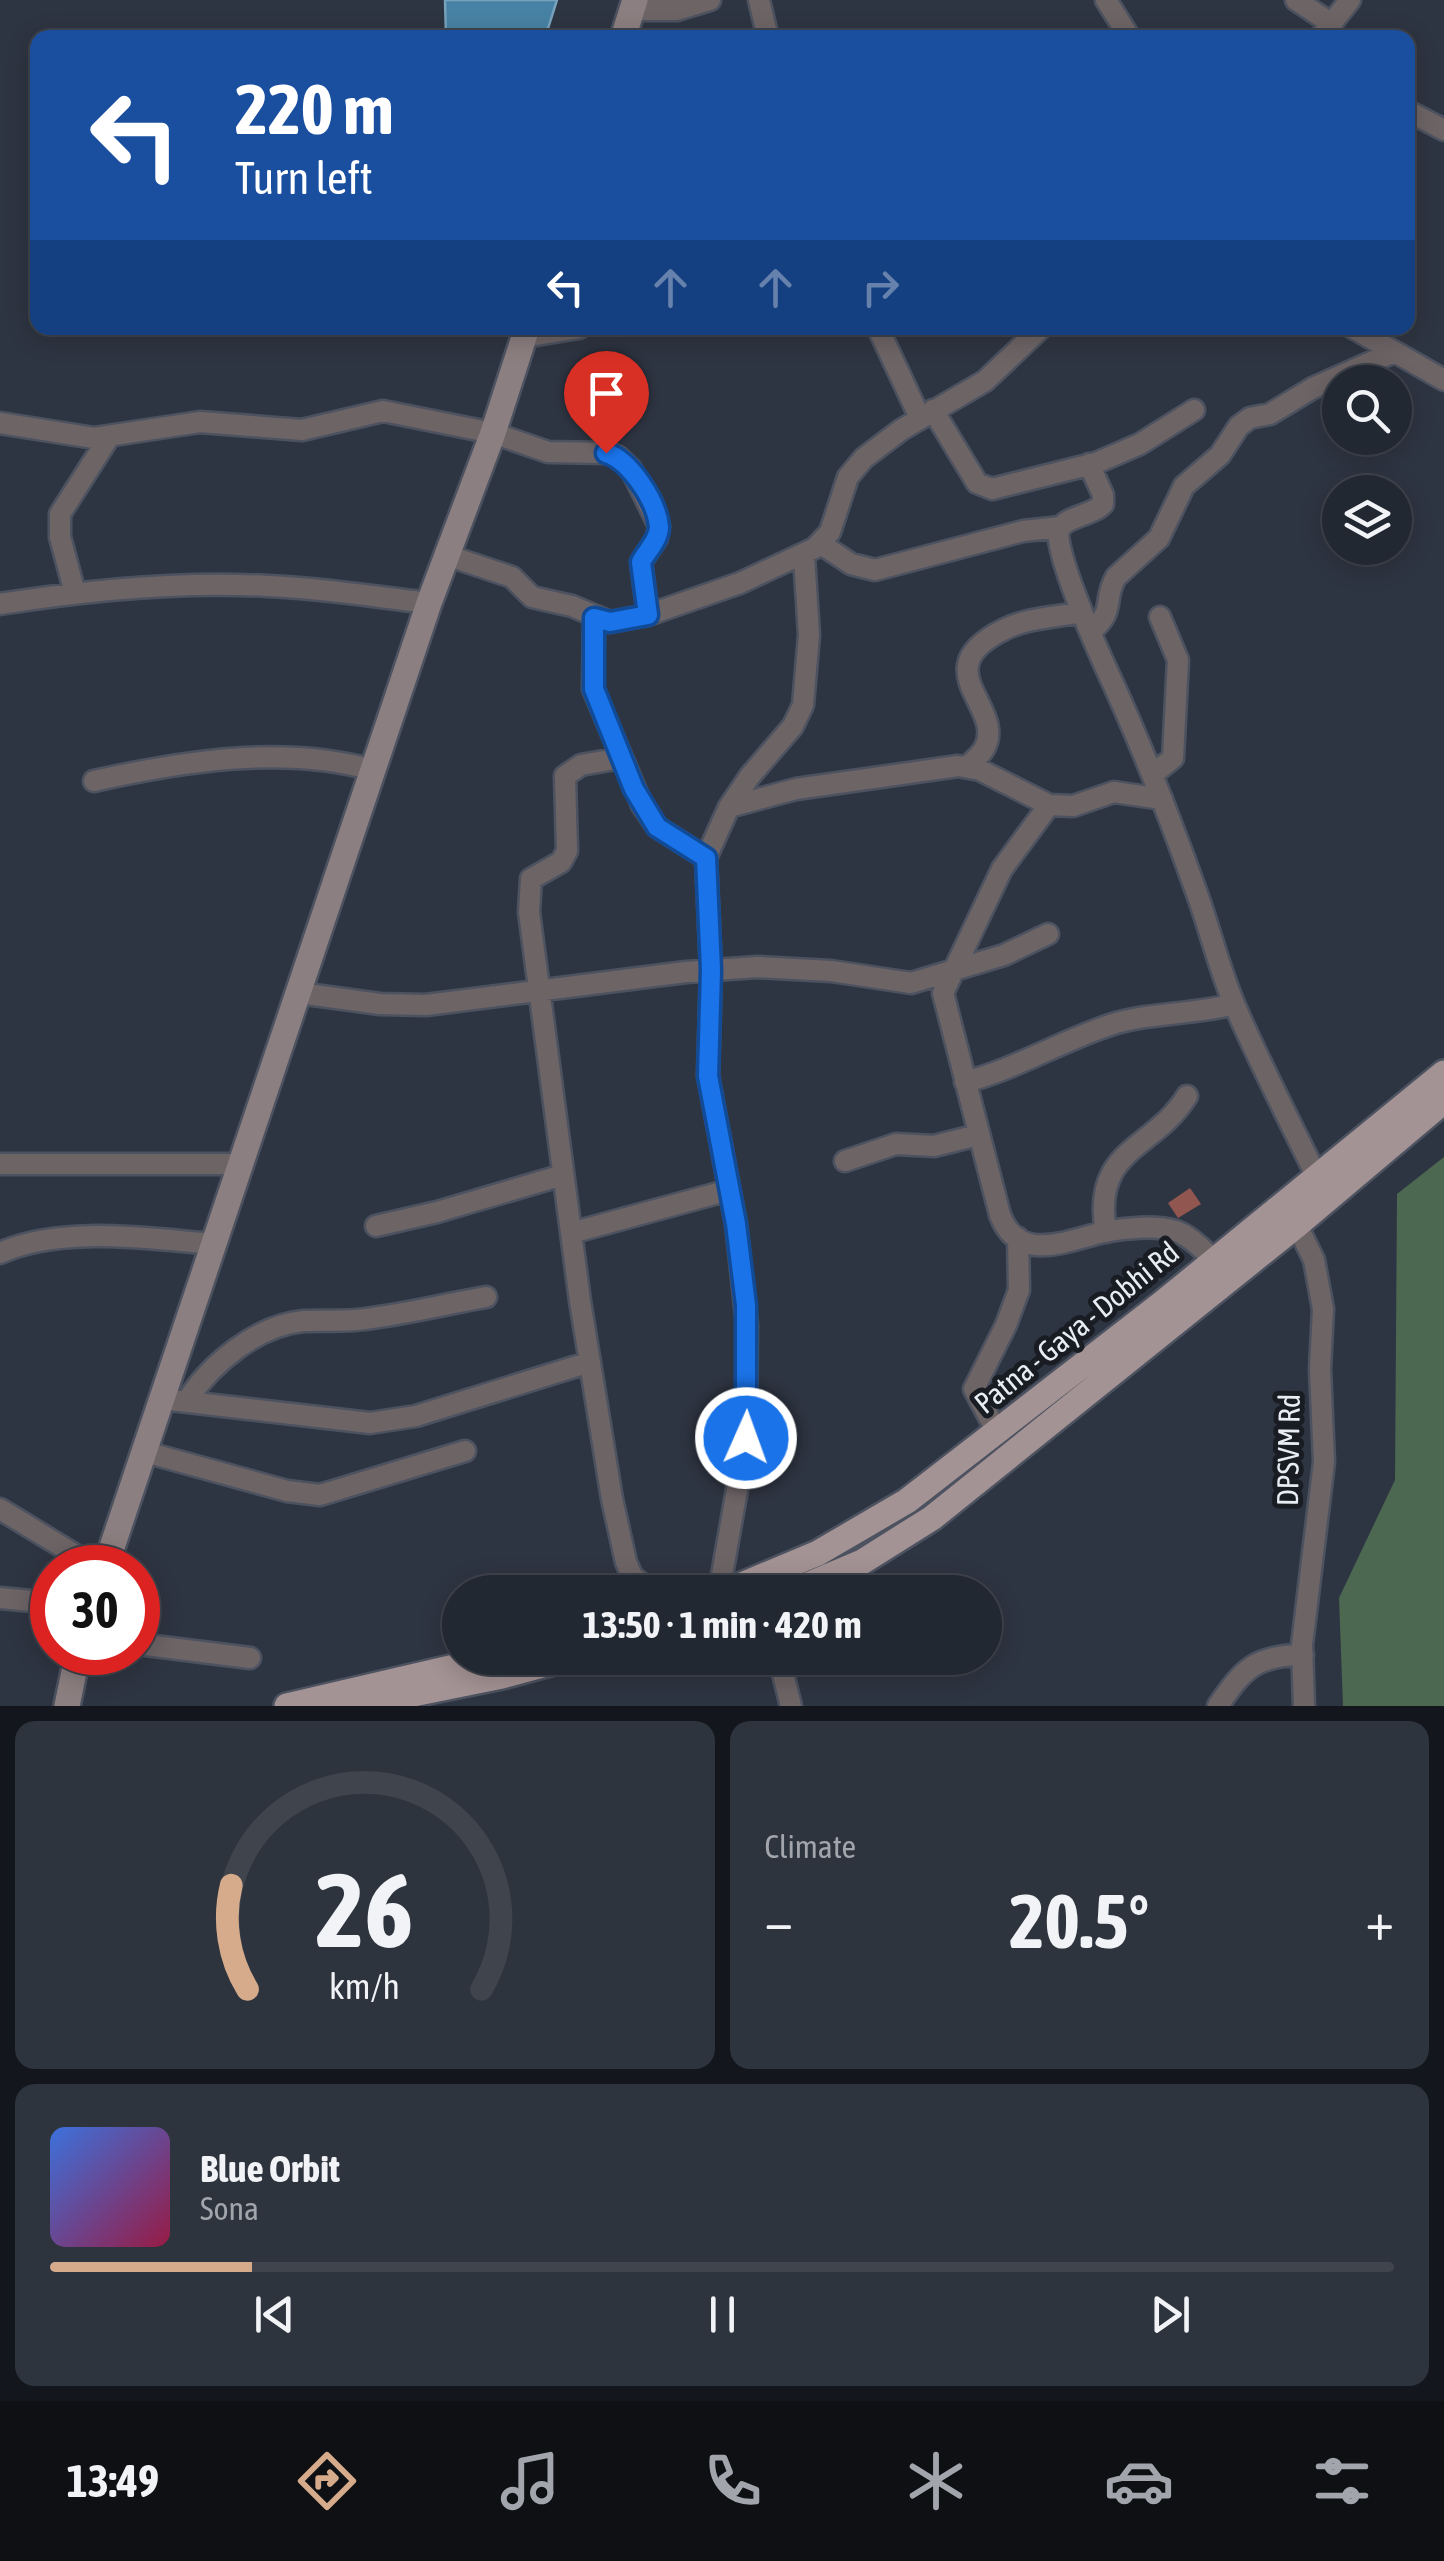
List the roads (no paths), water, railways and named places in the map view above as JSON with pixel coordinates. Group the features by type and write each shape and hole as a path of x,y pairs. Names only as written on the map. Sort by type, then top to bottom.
{"main road":[{"name":"Patna - Gaya - Dobhi Rd","path":"764,1575 818,1553 907,1502 1214,1260 1292,1214 1317,1176 1444,1074"},
{"name":"Patna - Gaya - Dobhi Rd","path":"831,1575 862,1562 932,1518 1292,1214 1444,1101"},
{"path":"286,1706 442,1670"},
{"path":"354,1706 506,1675"}],"street":[{"path":"625,30 633,5 677,10 710,0"},
{"path":"760,0 766,30"},
{"path":"1106,0 1125,30"},
{"path":"1296,0 1321,30"},
{"path":"1327,30 1350,0"},
{"path":"1415,115 1444,130"},
{"path":"113,1545 144,1452 175,1400 216,1244 429,603 493,433 524,335"},
{"path":"882,335 926,414 986,488 1089,464 1140,444 1194,410"},
{"path":"446,555 512,577 532,598 572,606 610,622 648,615 712,594 812,550 830,532 854,468 926,414 985,381 1033,335"},
{"path":"1365,335 1444,380"},
{"path":"968,767 984,750 987,739 982,709 966,675 967,663 990,639 1008,627 1086,622 1107,615 1116,578 1159,538 1184,486 1220,455 1239,426 1394,352"},
{"path":"0,423 75,436 109,437 200,422 302,430 383,411 493,433 548,452 617,456 631,468 659,526 657,538 641,562 648,615"},
{"path":"75,593 60,536 60,514 109,437"},
{"path":"812,550 875,570 1023,531 1060,527 1089,515 1103,504 1104,495 1089,464"},
{"path":"1060,527 1060,548 1086,622 1162,799 1234,1004 1317,1176"},
{"path":"725,1575 744,1458 748,1394 746,1305 708,1076 711,970 706,858 729,806 793,726 803,706 812,550"},
{"path":"0,604 150,587 268,586 429,603"},
{"path":"1152,775 1173,758 1179,667 1160,616"},
{"path":"594,618 594,689 642,805 657,827 706,858"},
{"path":"94,781 187,762 307,758 338,760 373,770"},
{"path":"622,758 581,765 565,776 566,852 554,868 531,879 529,892 570,1233 626,1562 632,1575"},
{"path":"729,806 796,789 968,767 1049,805 1073,806 1114,792 1162,799"},
{"path":"1049,805 996,881 947,983 944,1003 1004,1226 1018,1238 1052,1246 1119,1229 1179,1232 1214,1260"},
{"path":"299,994 404,1006 711,970 793,967 898,983 956,971 1048,934"},
{"path":"965,1082 1111,1025 1234,1004"},
{"path":"1106,1232 1104,1201 1115,1168 1136,1144 1170,1119 1187,1096"},
{"path":"845,1161 881,1147 934,1146 978,1134"},
{"path":"0,1164 243,1164"},
{"path":"376,1226 563,1175"},
{"path":"570,1233 729,1190"},
{"name":"DPSVM Rd","path":"1292,1214 1314,1260 1323,1309 1320,1369 1324,1462 1303,1655 1304,1706"},
{"path":"0,1253 22,1244 102,1237 216,1244"},
{"path":"998,1434 974,1389 1019,1290 1018,1238"},
{"path":"175,1400 249,1342 278,1328 305,1321 365,1319 486,1297"},
{"path":"175,1400 370,1423 416,1416 590,1362"},
{"path":"144,1452 287,1491 320,1494 465,1452"},
{"path":"0,1509 59,1545"},
{"path":"0,1598 30,1600"},
{"path":"160,1647 250,1658"},
{"path":"1218,1706 1249,1666 1280,1655 1303,1655"},
{"path":"67,1706 73,1675"},
{"path":"783,1675 791,1706"}],"water":[{"path":"445,0 557,0 548,30 446,30"}]}
